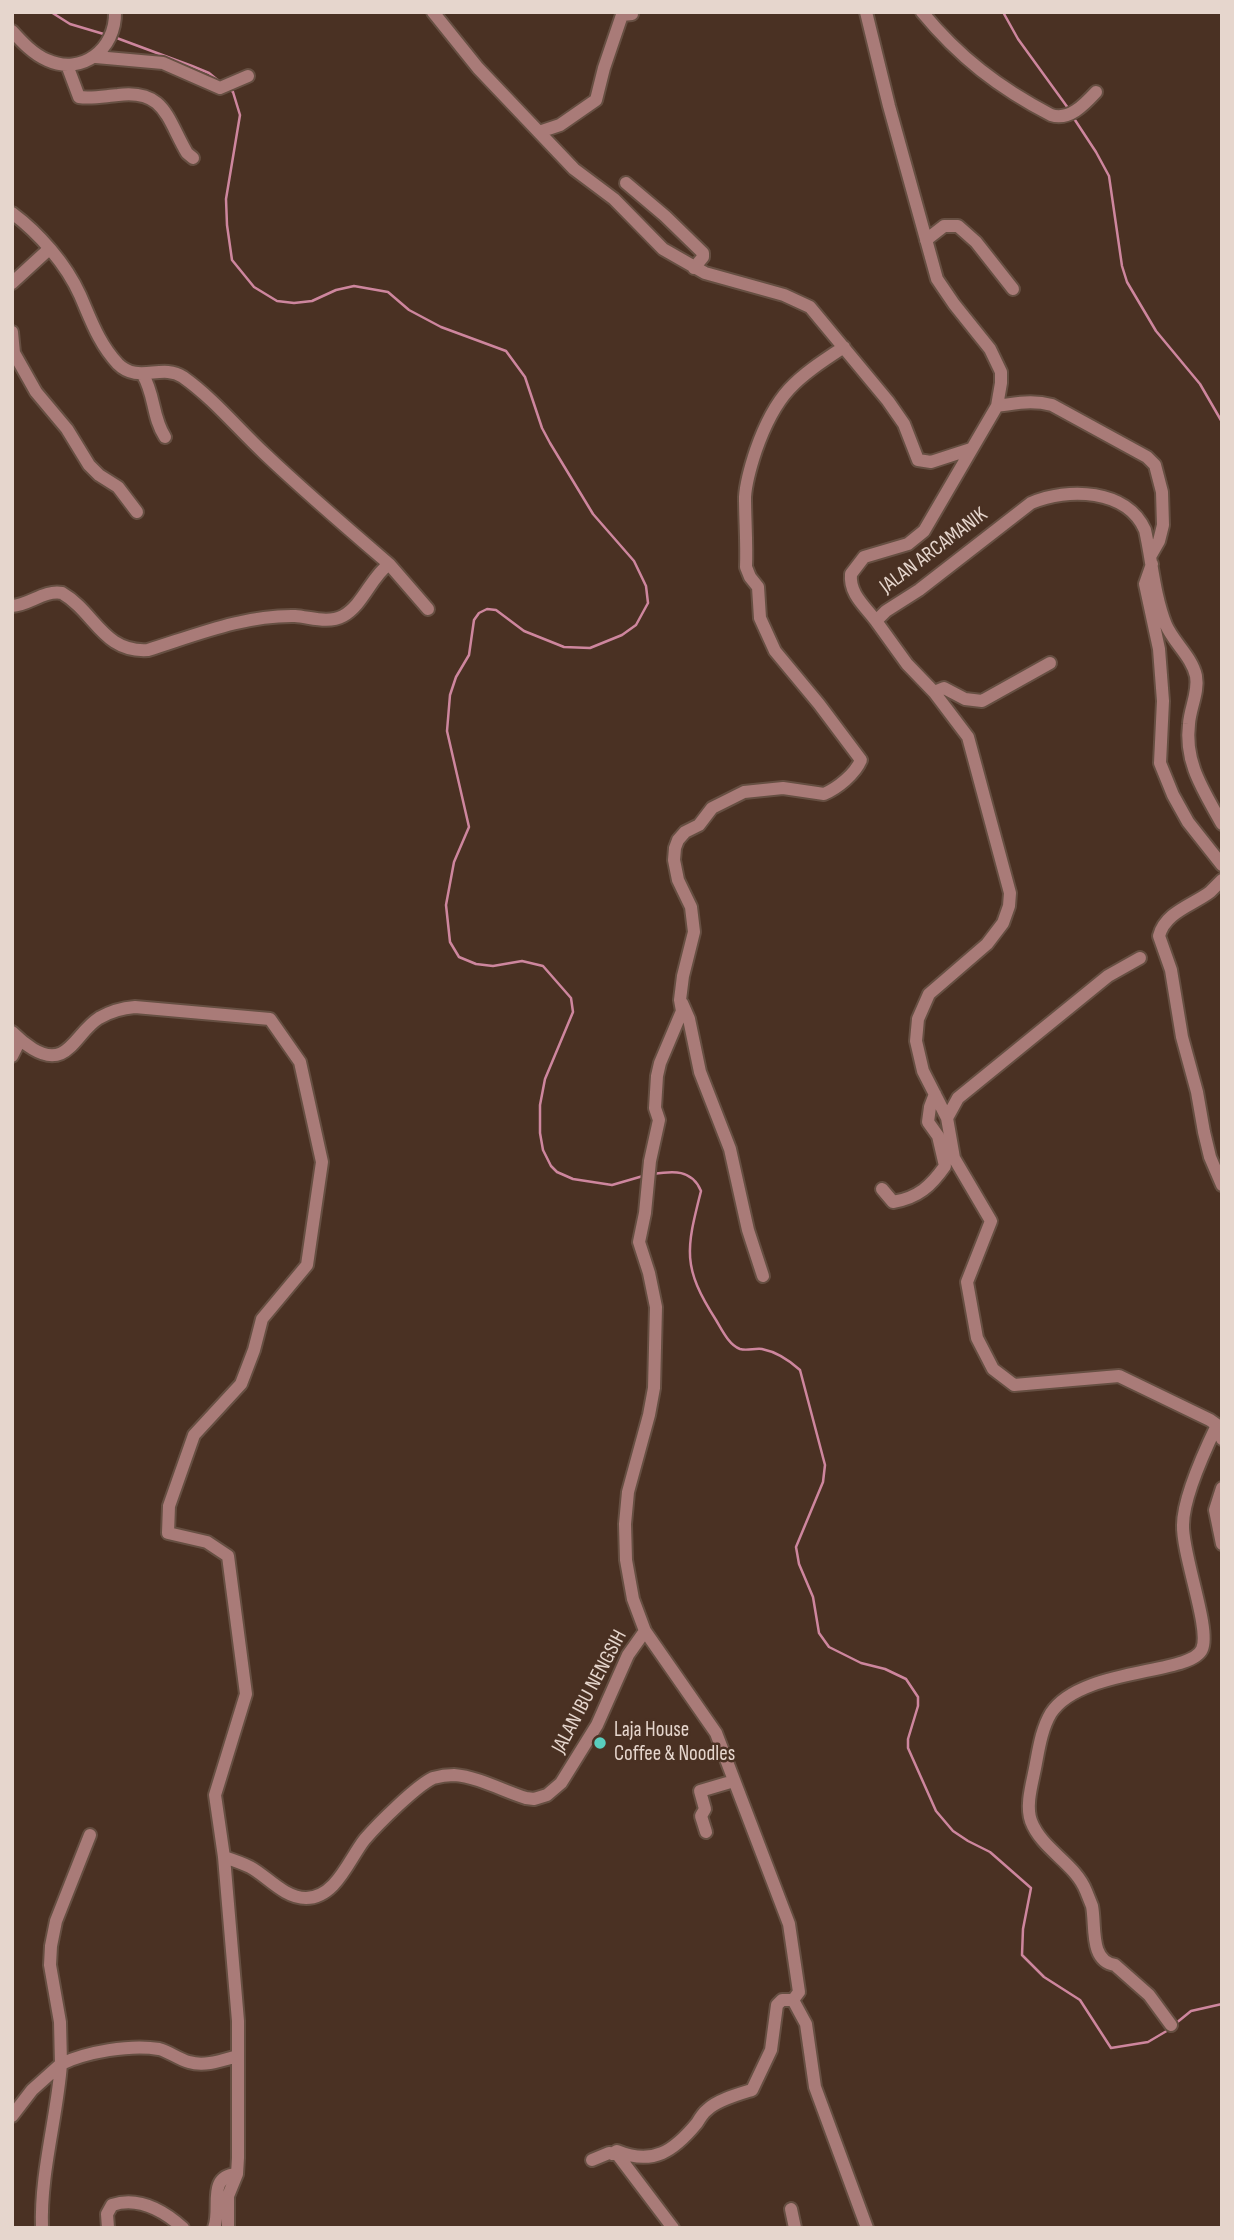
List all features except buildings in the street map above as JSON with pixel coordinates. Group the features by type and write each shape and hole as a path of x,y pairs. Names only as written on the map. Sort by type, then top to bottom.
{"street":[{"path":"96,57 114,29 115,12"},
{"path":"433,12 478,68 574,169 614,199 663,249 694,268 797,299 810,307 892,407 908,433 918,460 931,462 971,449"},
{"name":"JALAN ARCAMANIK","path":"866,12 935,271 944,291 997,361 1001,383 997,407 924,531 908,544 864,557 851,574 852,587 876,621 886,611 902,603 938,576 1020,510 1052,496 1081,494 1108,498 1128,506 1141,521 1166,625 1195,674 1196,691 1188,731 1193,771 1222,824"},
{"path":"922,12 946,41 974,66 1051,115 1059,117 1074,112 1096,92"},
{"path":"539,132 560,125 596,100 622,15 632,14"},
{"path":"12,31 36,54 67,65 96,57 163,62 220,88 248,76"},
{"path":"67,65 79,97 131,93 142,94 159,103 184,148 193,158"},
{"path":"626,183 665,216 702,253 703,257 694,268"},
{"path":"12,213 31,229 73,281 92,327 110,355 125,370 143,375 168,371 191,383 305,491 389,564 428,609"},
{"path":"926,240 944,226 958,226 976,242 1013,289"},
{"path":"12,283 48,250"},
{"path":"12,332 14,353 36,392 66,429 89,466 118,487 137,512"},
{"path":"793,2000 799,1992 789,1924 716,1733 645,1631 629,1583 625,1524 628,1492 654,1388 656,1307 639,1242 650,1161 659,1120 655,1108 658,1070 681,1016 683,976 694,932 691,906 678,880 674,860 678,840 699,825 712,808 729,798 744,792 783,788 824,794 844,781 861,760 775,651 760,618 758,587 746,567 747,484 767,422 789,387 844,347"},
{"path":"143,375 152,392 158,426 165,437"},
{"path":"997,407 1026,402 1052,405 1152,461 1161,480 1163,509 1161,534 1145,584 1159,649 1163,701 1160,762 1173,795 1188,822 1222,864"},
{"path":"12,606 21,606 42,595 62,593 112,641 125,648 148,650 232,624 267,618 296,616 331,619 343,616 389,564"},
{"path":"876,621 907,664 934,692 968,737 1010,893 1003,923 987,944 929,994 918,1019 916,1041 923,1071 947,1118 954,1158 991,1221 967,1282 977,1338 993,1369 1014,1385 1119,1376 1199,1413 1217,1425 1222,1439"},
{"path":"934,692 944,688 965,699 982,701 1050,663"},
{"path":"1222,880 1209,893 1171,917 1162,926 1158,936 1171,970 1182,1037 1197,1092 1210,1157 1222,1185"},
{"path":"947,1118 958,1098 1108,976 1140,958"},
{"path":"680,1000 689,1019 700,1072 730,1149 748,1230 763,1276"},
{"path":"12,1056 16,1036 43,1055 58,1056 97,1019 117,1009 135,1007 270,1019 300,1062 322,1162 307,1265 262,1320 241,1384 194,1435 169,1506 168,1534 207,1542 229,1556 246,1694 215,1796 224,1857 238,2021 237,2174 228,2196 228,2228"},
{"path":"882,1189 892,1202 914,1197 932,1183 945,1166 938,1136 928,1122 935,1094"},
{"path":"1171,2025 1149,1994 1097,1952 1091,1905 1082,1880 1032,1823 1030,1796 1045,1725 1060,1702 1104,1680 1177,1665 1194,1659 1201,1652 1205,1639 1203,1625 1187,1564 1182,1523 1185,1506 1205,1449 1217,1425"},
{"path":"1222,1488 1215,1510 1222,1544"},
{"name":"JALAN IBU NENGSIH","path":"224,1857 251,1868 292,1894 312,1897 334,1883 364,1841 398,1807 435,1777 455,1775 526,1798 534,1799 547,1795 561,1783 585,1747 628,1655 645,1631"},
{"path":"706,1832 701,1818 705,1808 700,1791 734,1781"},
{"path":"42,2228 46,2173 61,2064 61,2022 50,1965 51,1946 56,1921 90,1835"},
{"path":"592,2160 617,2151 639,2158 656,2156 667,2151 709,2107 752,2090 771,2050 777,2005 782,2000 793,2000"},
{"path":"793,2000 806,2024 815,2087 867,2228"},
{"path":"12,2116 32,2090 61,2064 75,2057 134,2047 159,2049 200,2064 238,2056"},
{"path":"612,2154 617,2154 630,2168 673,2228"},
{"path":"214,2228 219,2182 225,2176 237,2174"},
{"path":"108,2228 107,2214 112,2205 134,2201 168,2215 183,2228"},
{"path":"791,2209 795,2228"}],"waterway":[{"path":"51,12 70,24 107,35"},
{"path":"1003,12 1018,39 1068,108"},
{"path":"114,37 209,73 220,82"},
{"path":"228,88 233,92 240,115 226,199 227,225 232,260 254,287 277,301 294,303 312,301 336,290 354,286 388,292 409,310 441,327 506,351 525,377 542,428 550,443 593,514 634,561 646,586 648,603 636,625 622,635 590,648 564,647 524,631 496,610 487,609 479,613 474,620 469,655 456,677 450,695 447,731 469,827 454,862 446,905 450,942 459,957 476,964 493,966 522,961 543,966 571,998 573,1012 545,1079 540,1105 543,1150 551,1166 557,1172 573,1179 612,1185 643,1176"},
{"path":"1073,117 1109,176 1122,266 1127,282 1156,331 1200,384 1222,422"},
{"path":"653,1174 675,1172 687,1175 701,1191 690,1244 692,1271 705,1302 726,1337 740,1349 773,1352 800,1370 825,1465 823,1482 796,1547 799,1564 813,1597 819,1633 829,1647 861,1663 885,1669 906,1679 918,1697 908,1748 936,1811 953,1831 990,1852 1031,1888 1023,1929 1022,1955 1044,1977 1080,2000 1111,2048 1148,2042 1170,2029"},
{"path":"1175,2024 1191,2011 1222,2004"}],"place":[{"name":"Laja House Coffee & Noodles","path":"600,1743"}]}
